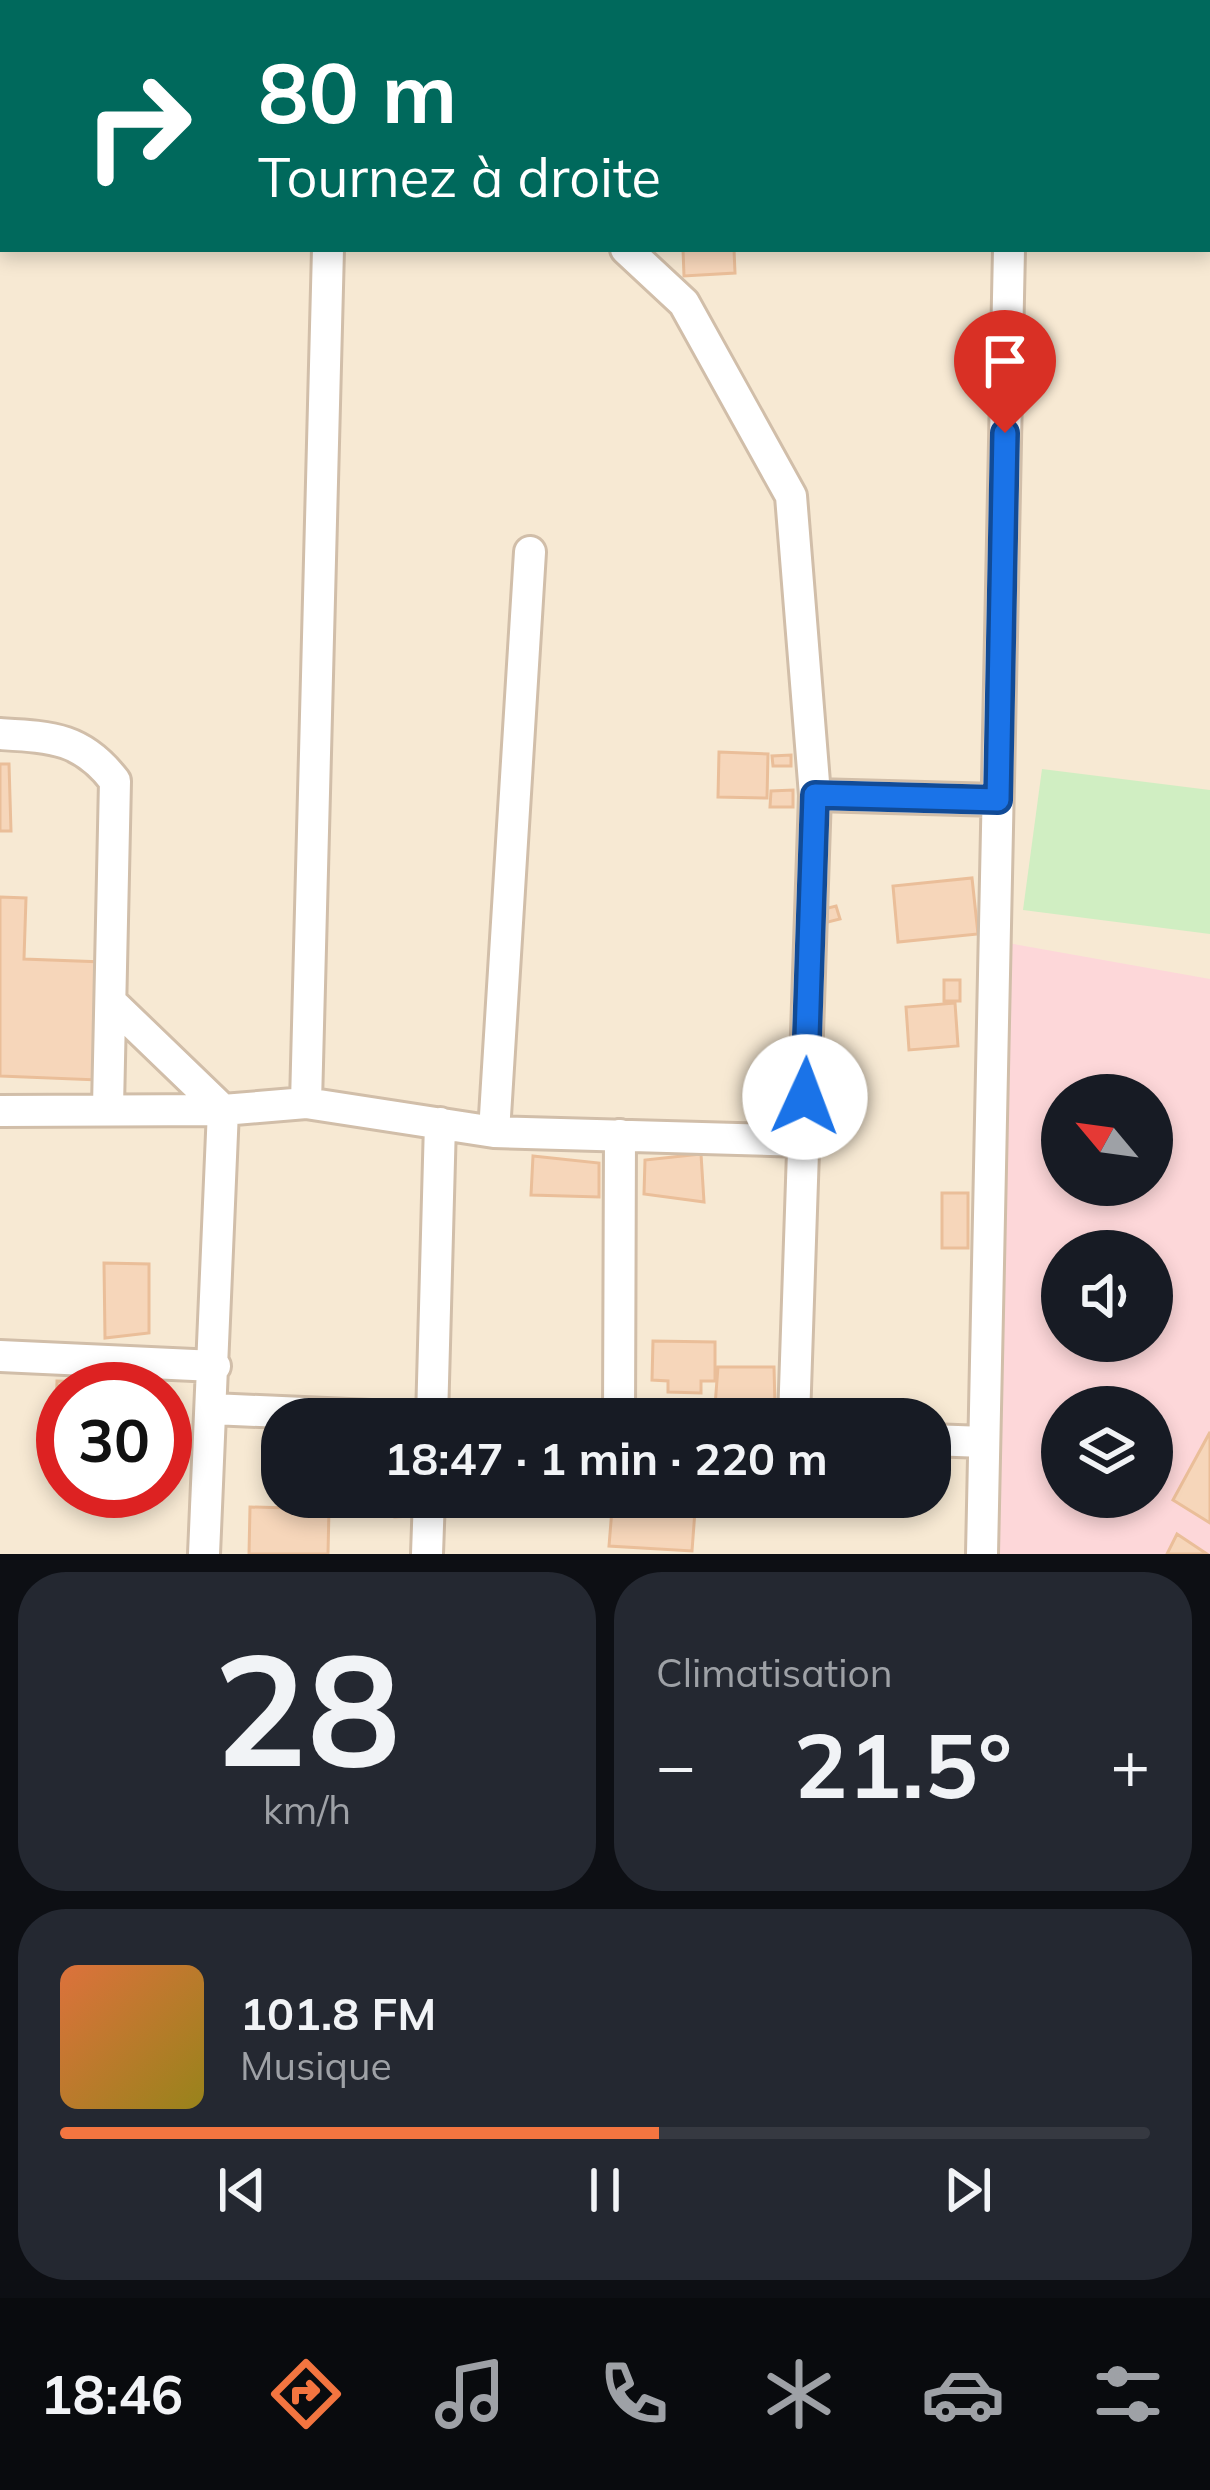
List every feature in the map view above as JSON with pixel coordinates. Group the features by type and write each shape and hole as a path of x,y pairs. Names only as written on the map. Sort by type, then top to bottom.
{"street":[{"path":"306,1103 328,252"},
{"path":"629,252 684,302 791,496 815,795 795,1398"},
{"path":"982,1554 1009,252"},
{"path":"494,1132 530,552"},
{"path":"0,734 74,744 97,758 115,781 108,1108"},
{"path":"815,795 998,800"},
{"path":"112,1003 223,1110 205,1554"},
{"path":"0,1111 223,1110 306,1103 494,1132 803,1141"},
{"path":"434,1398 440,1123"},
{"path":"619,1398 620,1135"},
{"path":"0,1356 214,1366"},
{"path":"212,1409 261,1411"},
{"path":"951,1441 984,1442"},
{"path":"427,1554 428,1518"}],"shaded area":[{"path":"0,252 1210,252 1210,1554 0,1554"},
{"path":"1002,942 1210,979 1210,1554 993,1554"}],"green space":[{"path":"1042,769 1210,790 1210,934 1023,910"}],"building":[{"path":"683,252 734,252 735,273 684,276"},
{"path":"719,752 768,754 767,798 718,797"},
{"path":"791,755 791,766 773,766 772,756"},
{"path":"0,764 9,764 11,831 0,831"},
{"path":"793,790 793,807 770,807 771,791"},
{"path":"972,878 978,934 898,942 893,886"},
{"path":"0,897 26,898 24,959 103,962 98,1080 0,1076"},
{"path":"836,906 840,919 824,923 820,910"},
{"path":"944,980 960,980 960,1001 944,1001"},
{"path":"955,1003 958,1046 909,1050 906,1007"},
{"path":"701,1154 704,1202 644,1194 645,1160"},
{"path":"533,1156 599,1163 599,1197 531,1195"},
{"path":"942,1193 968,1193 968,1248 942,1248"},
{"path":"104,1263 149,1264 149,1333 105,1338"},
{"path":"653,1341 715,1342 715,1381 701,1381 701,1393 668,1392 668,1381 652,1380"},
{"path":"718,1367 774,1367 775,1398 716,1398"},
{"path":"1210,1432 1210,1523 1173,1500"},
{"path":"250,1507 261,1507 261,1518 329,1518 328,1554 249,1554"},
{"path":"611,1518 694,1518 692,1551 609,1546"},
{"path":"1177,1534 1207,1554 1167,1554"}],"route":[{"path":"805,1097 815,795 998,800 1005,433"}]}
